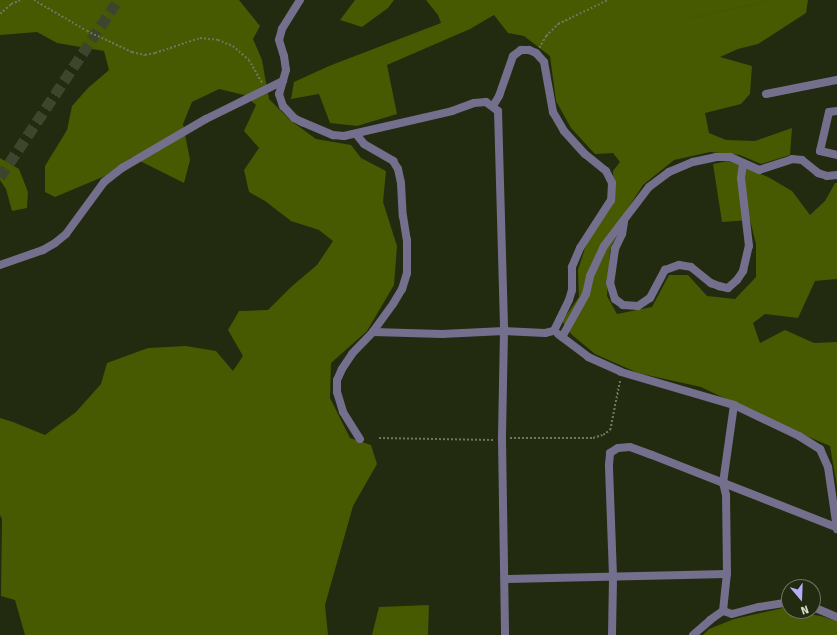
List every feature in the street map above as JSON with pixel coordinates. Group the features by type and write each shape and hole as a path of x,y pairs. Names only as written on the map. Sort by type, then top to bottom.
{"street":[{"path":"300,0 282,29 279,40 284,56 286,70 279,94 284,106 294,118 333,135 344,136 452,111 474,103 486,102 498,111 500,123 504,331 502,440 505,635"},
{"path":"493,106 499,96 513,56 521,50 529,50 536,53 544,62 553,112 564,131 585,154 606,171 612,183 611,200 580,248 572,267 572,290 554,331"},
{"path":"766,94 837,80"},
{"path":"0,265 56,244 66,234 104,182 122,168 206,120 283,81"},
{"path":"837,111 830,112 820,151 837,155"},
{"path":"356,134 364,144 393,161 398,169 401,183 403,216 407,240 407,273 402,288 393,304 373,332 352,354 337,380 337,392 343,412 360,439"},
{"path":"562,337 586,294 590,276 604,246 649,187 669,172 693,162 716,157 730,158 759,170 792,159 802,160 818,173 827,176 837,175"},
{"path":"624,221 622,234 615,249 610,283 615,299 623,305 638,306 650,298 665,270 679,265 691,267 719,286 728,288 737,280 743,271 749,246 741,178 743,163"},
{"path":"373,332 442,334 504,331 545,333 554,331 588,357 621,372 734,405 800,436 820,449 828,467 836,528 723,482 630,447 618,448 610,453 608,465 613,576 612,635"},
{"path":"724,611 727,574 726,495 723,482 734,405"},
{"path":"505,579 727,574"},
{"path":"724,611 732,614 781,603"},
{"path":"821,610 837,617"},
{"path":"693,635 710,620 724,611"}],"path":[{"path":"0,14 11,4 21,0"},
{"path":"34,0 87,31 132,52 145,55 200,38 218,40 233,46 249,60 266,89"},
{"path":"536,53 546,36 558,24 608,0"},
{"path":"379,438 502,440 514,437 593,438 603,436 610,430 621,372"}],"green space":[{"path":"0,0 239,0 260,26 253,39 262,60 269,99 290,120 316,139 351,145 361,158 386,171 383,202 397,246 394,285 367,331 331,363 330,398 350,438 371,445 377,464 353,506 325,605 328,635 25,635 15,600 1,596 2,519 0,515 0,418 45,435 76,412 101,384 107,363 148,348 186,346 216,351 233,371 243,356 228,330 239,311 268,310 291,287 317,265 333,241 319,230 291,221 265,201 249,192 244,170 259,148 244,131 256,105 244,95 219,89 192,102 183,124 190,160 184,183 132,157 105,176 55,197 45,192 45,166 67,130 72,106 88,88 109,70 104,51 57,43 37,32 0,35"},
{"path":"355,0 394,0 388,8 362,27 340,20"},
{"path":"426,0 808,0 806,13 758,44 738,49 720,57 752,66 750,94 741,104 705,113 709,133 726,140 755,141 792,128 790,155 761,164 740,155 710,152 674,160 643,185 628,208 610,250 607,296 617,314 652,307 669,275 688,275 707,296 735,299 756,277 756,244 750,220 722,222 713,164 728,161 768,177 792,191 810,215 825,201 835,183 837,183 837,279 815,281 798,318 765,314 753,323 760,343 785,330 814,343 837,342 837,486 830,446 774,422 701,387 638,373 595,354 571,334 562,321 579,297 578,270 587,242 614,199 613,171 620,162 613,153 595,154 571,128 556,101 550,56 524,36 508,33 494,15 470,29 387,65 397,114 357,126 330,123 319,94 291,99 294,82 329,66 441,23 438,15"},
{"path":"0,158 19,169 28,192 27,208 12,211 6,189 0,180"},
{"path":"429,605 428,635 372,635 379,607"},
{"path":"781,608 781,619 821,619 821,616 837,621 837,635 703,635 709,629 734,619"}],"waterway":[{"path":"692,18 772,0"}],"tunnel":[{"path":"0,177 118,0"}]}
